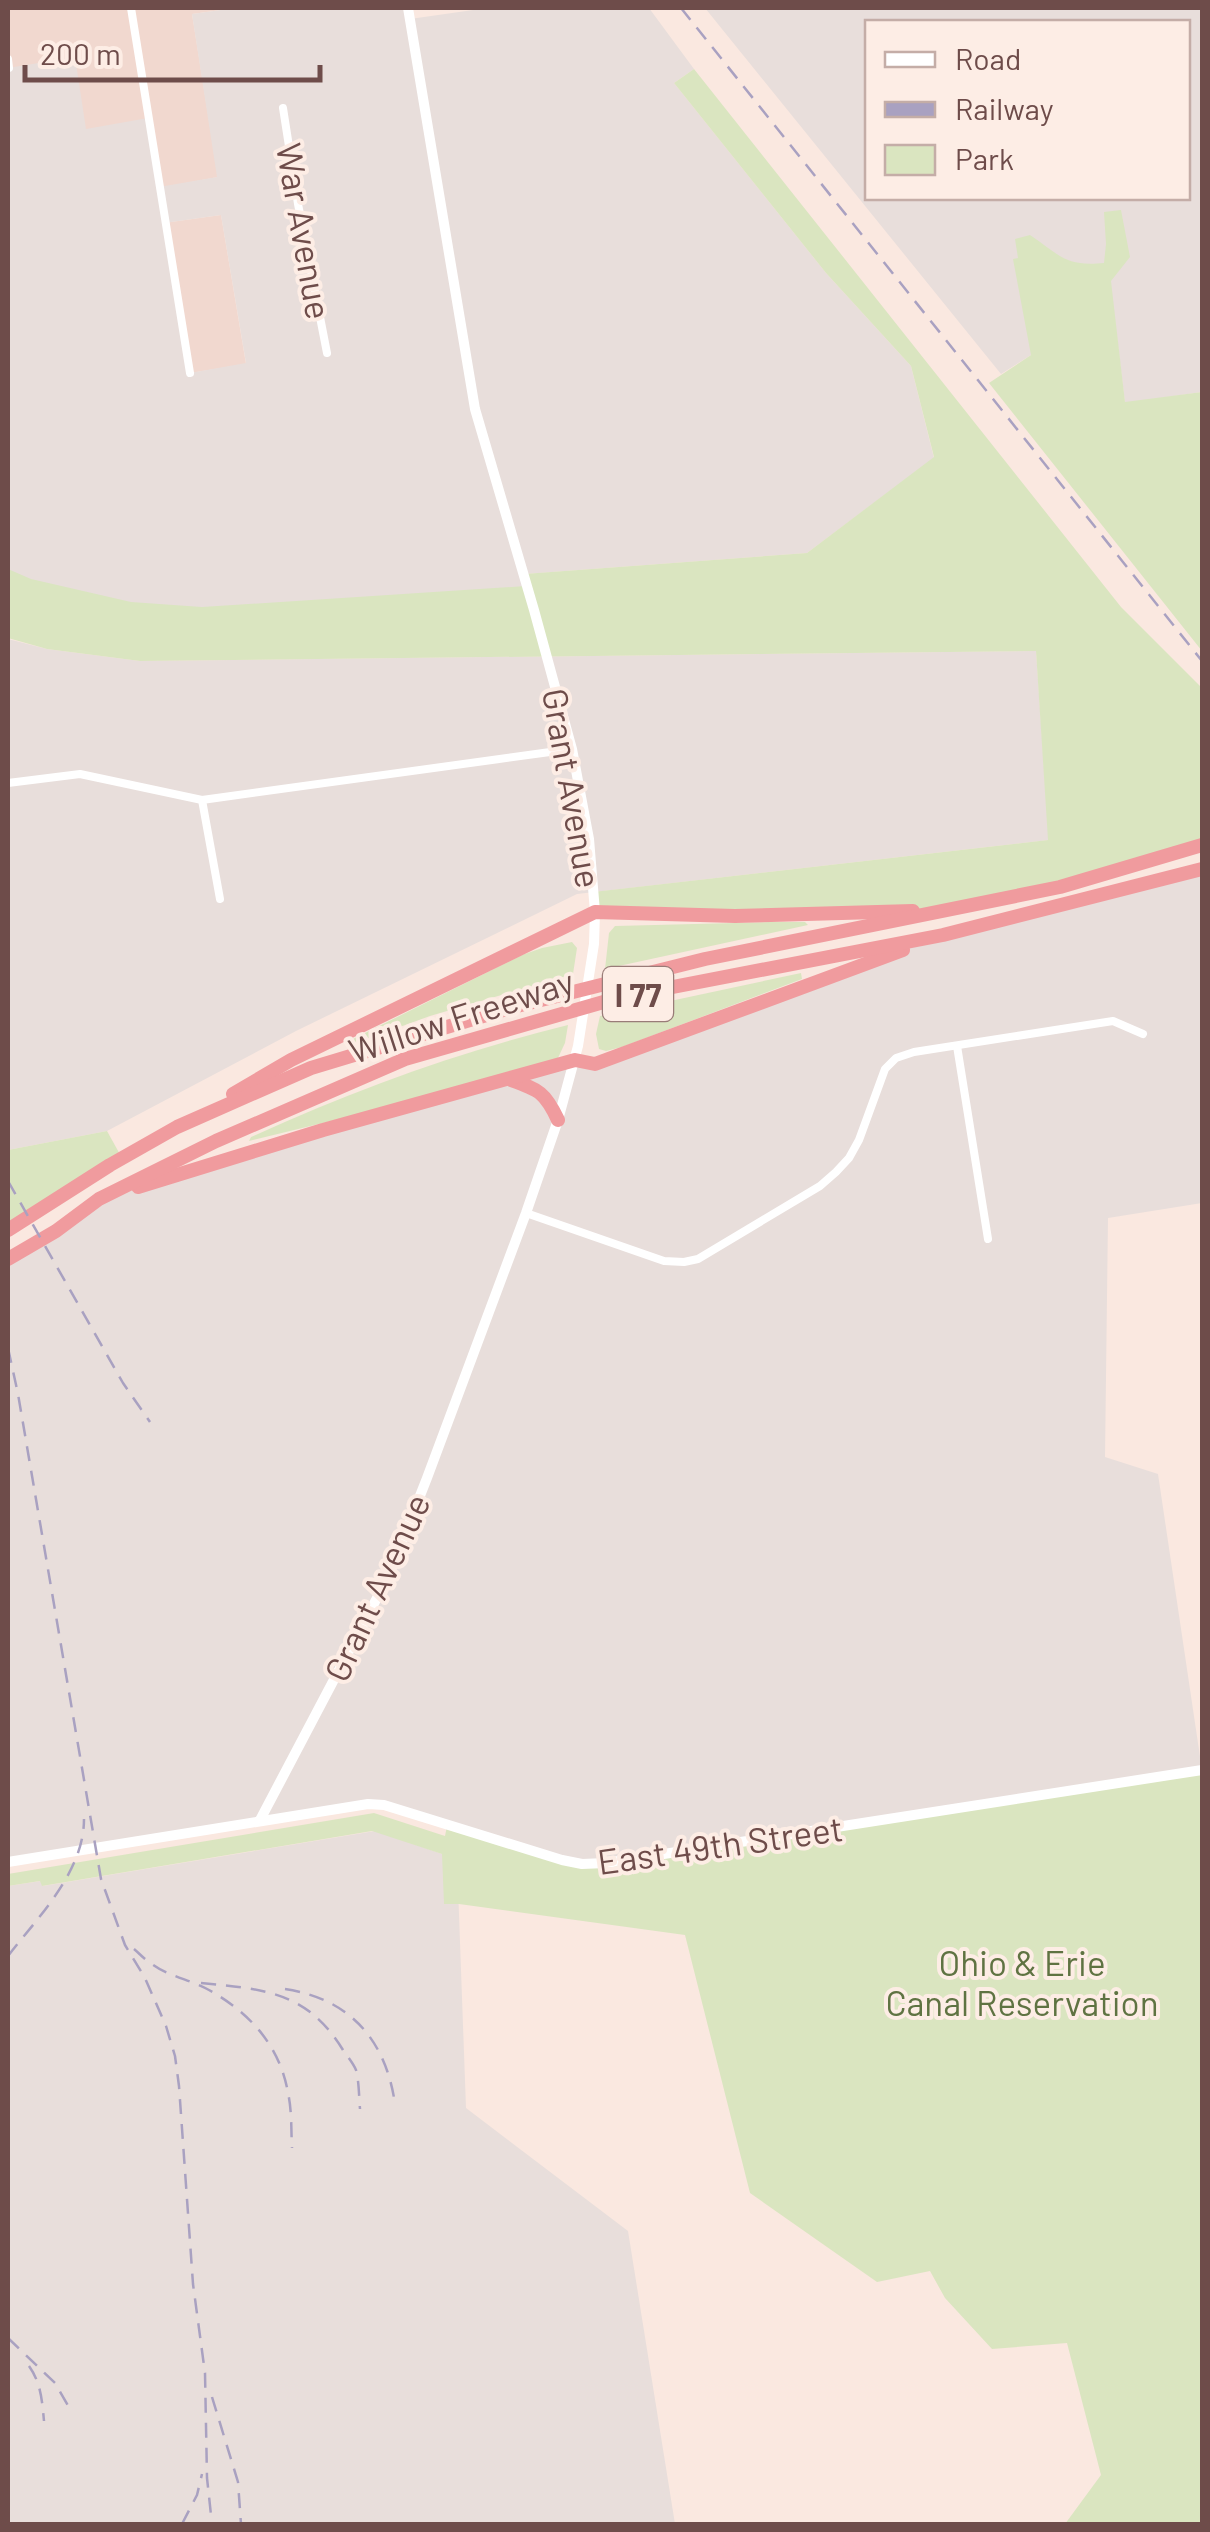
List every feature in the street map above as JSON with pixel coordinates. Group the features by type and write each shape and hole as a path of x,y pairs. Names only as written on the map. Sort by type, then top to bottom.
{"highway":[{"name":"Willow Freeway","path":"8,1230 178,1127 310,1068 513,1007 705,959 1060,887 1202,845"},
{"name":"Willow Freeway","path":"8,1260 99,1199 216,1141 405,1059 621,997 943,935 1202,869"},
{"path":"178,1127 291,1060 595,912 735,916 954,910"},
{"path":"99,1199 322,1130 510,1080 577,1053 594,1064 943,935"},
{"path":"510,1080 539,1090 558,1120"}],"street":[{"path":"131,8 190,373"},
{"name":"Grant Avenue","path":"260,1820 388,1577 558,1120 577,1053 594,944 588,839 572,749 474,410 408,8"},
{"path":"8,58 9,68"},
{"name":"War Avenue","path":"283,108 328,353"},
{"path":"8,783 80,774 202,800 572,749"},
{"path":"202,800 220,899"},
{"path":"526,1213 664,1262 698,1258 812,1191 836,1172 859,1140 890,1062 914,1052 1112,1020 1143,1034"},
{"path":"957,1046 988,1239"},
{"name":"East 49th Street","path":"8,1862 368,1804 384,1805 582,1864 1202,1770"}],"shaded area":[{"path":"8,8 235,8 192,14 218,177 159,188 8,68"},
{"path":"235,8 408,8 410,19 474,8 649,8 694,69 674,83 826,273 911,366 934,458 807,553 525,574 534,610 174,631 8,599 8,68 75,57 86,129 148,118 159,187 217,177 192,14","holes":["221,215 246,363 190,373 164,223"]},
{"path":"705,8 1202,8 1202,392 1125,403 1110,281 1031,355 1001,374"},
{"path":"221,215 246,364 190,373 164,223"},
{"path":"8,639 47,649 140,661 1036,651 1049,840 577,894 296,1031 107,1131 8,1150"},
{"path":"1202,869 1202,1203 1108,1218 1105,1457 1158,1474 1202,1770 582,1864 384,1805 8,1862 8,1259 99,1199 510,1079 595,1064 943,935"},
{"path":"375,1831 457,1859 466,2108 628,2231 675,2524 8,2524 8,1886 41,1881 43,1886"}],"green space":[{"path":"694,69 1121,607 1202,688 1202,845 954,910 595,912 593,892 1048,840 1036,651 140,661 47,649 8,638 8,569 31,579 131,602 202,607 526,586 524,574 807,553 934,457 911,366 826,273 674,83"},
{"path":"1121,210 1130,257 1111,281 1125,402 1202,392 1202,651 989,383 1031,355 1013,259 1018,258 1015,239 1030,235 1071,261 1104,263 1104,212"},
{"path":"769,922 808,925 605,969 609,933 615,926"},
{"path":"572,942 577,948 573,974 430,1016 353,1044 351,1040 522,955"},
{"path":"801,973 802,979 622,1047 599,1049 596,1034 600,1016"},
{"path":"568,1025 557,1060 249,1141 368,1088 487,1047"},
{"path":"107,1131 122,1158 8,1230 8,1150"},
{"name":"Ohio & Erie Canal Reservation","path":"1202,1770 1202,2524 1065,2524 1101,2475 1067,2343 992,2349 945,2298 930,2271 877,2282 750,2193 685,1935 444,1904 442,1854 372,1831 42,1886 40,1881 8,1886 8,1874 374,1813 445,1836 447,1826 582,1864"}],"railway":[{"path":"681,8 1202,661"},
{"path":"8,1181 123,1383 150,1422"},
{"path":"8,1348 101,1879 125,1945 145,1978 175,2056 193,2284 205,2373 212,2524"},
{"path":"8,1956 68,1875 82,1839 84,1819"},
{"path":"134,1949 158,1968 224,1999 261,2032 284,2076 292,2148"},
{"path":"201,1983 264,1991 299,2004 314,2015 355,2067 360,2109"},
{"path":"285,1989 329,2002 361,2027 383,2061 395,2104"},
{"path":"8,2338 55,2383 70,2409"},
{"path":"29,2366 42,2399 44,2421"},
{"path":"212,2397 238,2482 241,2524"},
{"path":"182,2524 197,2495 202,2474"}]}
